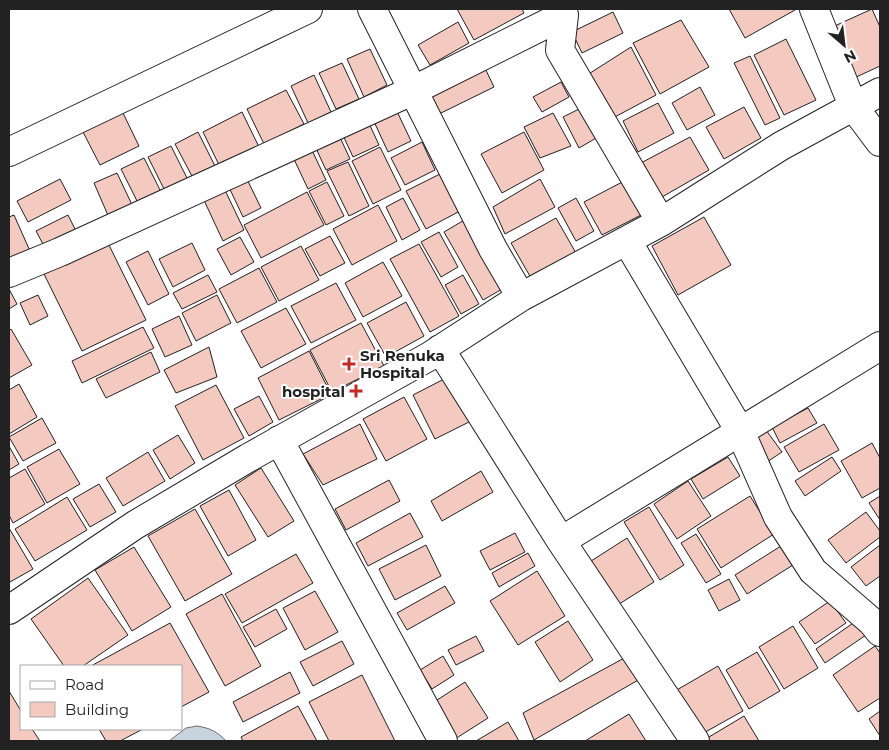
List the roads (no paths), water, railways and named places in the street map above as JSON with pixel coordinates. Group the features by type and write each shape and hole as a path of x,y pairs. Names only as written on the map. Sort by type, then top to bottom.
{"street":[{"path":"9,152 308,9"},
{"path":"372,9 493,249 522,297"},
{"path":"814,9 853,106 880,142"},
{"path":"9,273 60,252 414,90 562,12"},
{"path":"562,12 560,50 662,222"},
{"path":"9,610 135,525 279,440 440,349 522,297 662,222 781,146 880,92"},
{"path":"627,241 740,431 778,517 813,571 872,622 880,632"},
{"path":"561,541 880,346"},
{"path":"440,349 561,541 695,741"},
{"path":"279,440 443,741"}],"place":[{"name":"Sri Renuka Hospital","path":"349,364"},
{"name":"hospital","path":"356,391"}]}
